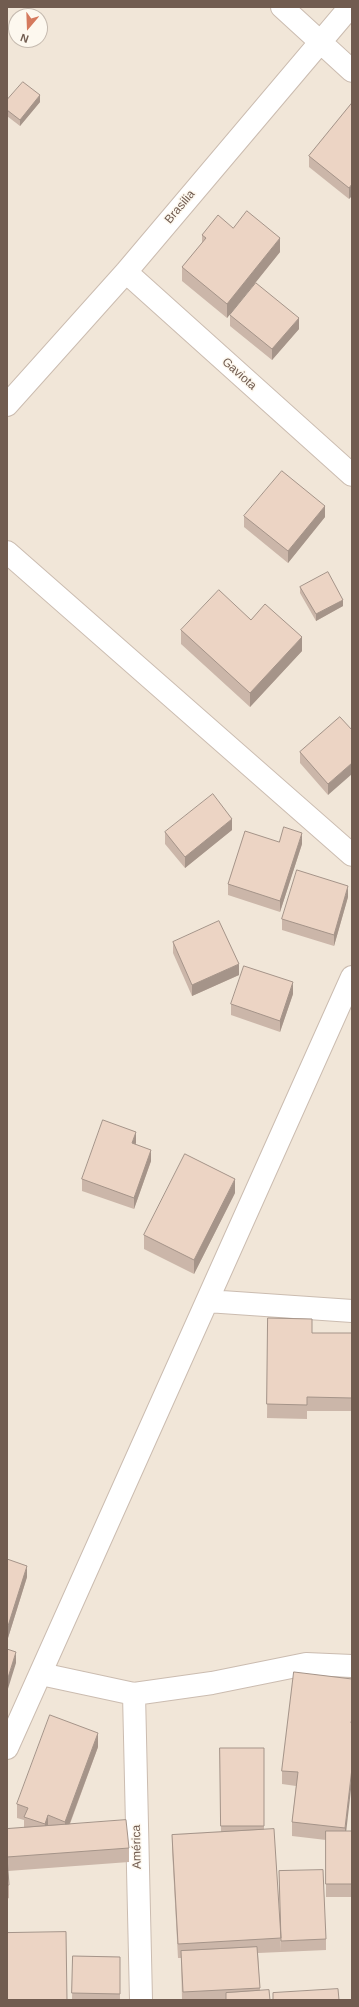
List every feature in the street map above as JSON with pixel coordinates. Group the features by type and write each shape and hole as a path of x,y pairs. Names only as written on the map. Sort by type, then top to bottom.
{"street":[{"path":"282,7 320,40 352,71"},
{"name":"Brasilia","path":"7,405 126,272 320,40 350,7"},
{"name":"Gaviota","path":"126,272 352,475"},
{"path":"7,552 352,855"},
{"path":"7,1748 352,978"},
{"path":"207,1302 352,1311"},
{"path":"41,1674 134,1694 212,1683 306,1664 352,1666"},
{"name":"América","path":"134,1694 141,2000"}],"shaded area":[{"path":"7,7 352,7 352,2000 7,2000"}],"building":[{"path":"23,82 40,95 20,120 7,110 7,100"},
{"path":"352,103 352,184 349,188 309,156"},
{"path":"247,211 280,238 227,304 182,267 206,238 202,235 218,215 233,228"},
{"path":"256,283 299,318 272,349 230,315"},
{"path":"282,471 325,506 288,551 244,516"},
{"path":"328,572 343,600 316,614 300,587"},
{"path":"219,590 251,620 265,604 302,637 250,693 181,630"},
{"path":"340,717 352,730 352,763 328,784 300,752"},
{"path":"213,794 232,819 185,857 165,832"},
{"path":"284,827 302,833 280,901 228,884 245,831 279,842"},
{"path":"297,870 348,886 334,935 282,919"},
{"path":"219,921 239,964 192,985 173,942"},
{"path":"244,966 293,982 280,1021 231,1004"},
{"path":"103,1120 136,1132 132,1143 151,1150 134,1198 82,1179"},
{"path":"185,1154 235,1179 194,1260 144,1235"},
{"path":"268,1318 312,1319 312,1333 352,1333 352,1398 307,1397 307,1405 267,1404"},
{"path":"7,1559 27,1566 8,1626 7,1626"},
{"path":"7,1649 16,1652 7,1681"},
{"path":"294,1672 352,1679 352,1768 345,1828 292,1822 298,1772 282,1771"},
{"path":"50,1715 98,1733 65,1822 48,1815 45,1824 24,1817 28,1808 17,1804"},
{"path":"220,1748 264,1748 264,1826 221,1826"},
{"path":"126,1820 129,1848 7,1857 7,1829"},
{"path":"274,1829 281,1938 178,1944 172,1835"},
{"path":"326,1831 352,1831 352,1884 326,1884"},
{"path":"7,1857 9,1885 7,1885"},
{"path":"323,1870 326,1939 281,1941 279,1871"},
{"path":"66,1932 67,2000 7,2000 7,1933"},
{"path":"257,1947 260,1988 183,1992 181,1951"},
{"path":"73,1956 120,1957 120,1994 72,1993"},
{"path":"338,1989 339,2000 273,2000 273,1993"},
{"path":"269,1990 270,2000 226,2000 226,1993"}]}
